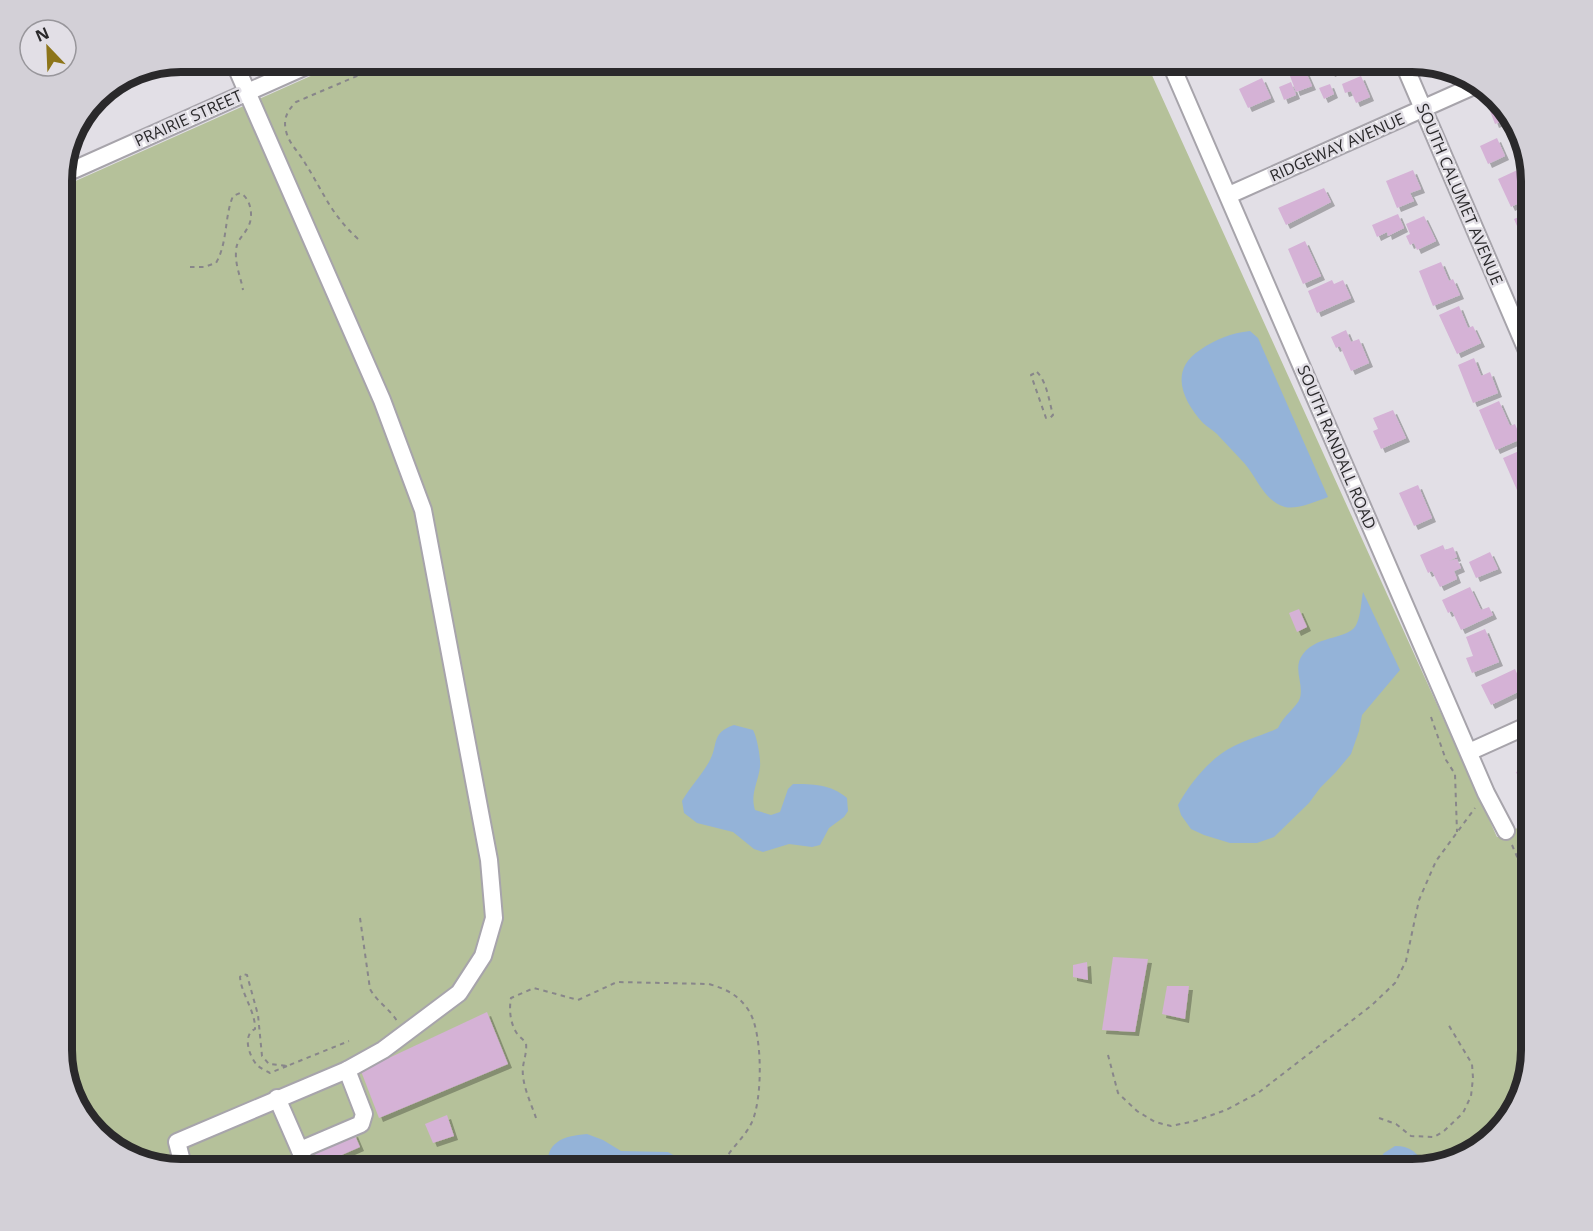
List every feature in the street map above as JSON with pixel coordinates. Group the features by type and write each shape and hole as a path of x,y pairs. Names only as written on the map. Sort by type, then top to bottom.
{"street":[{"path":"181,1159 177,1142 346,1070 383,1050 459,993 483,956 494,918 489,860 423,510 382,400 239,72"},
{"name":"PRAIRIE STREET","path":"72,170 293,72"},
{"name":"SOUTH RANDALL ROAD","path":"1174,72 1486,793 1506,831"},
{"name":"SOUTH CALUMET AVENUE","path":"1407,72 1521,335"},
{"name":"RIDGEWAY AVENUE","path":"1229,195 1469,88"},
{"path":"1469,752 1521,729"},
{"path":"300,1150 361,1124 364,1114 346,1070"},
{"path":"277,1098 304,1159"}],"path":[{"path":"358,239 331,210 305,162 291,144 286,131 285,119 288,109 296,102 367,72"},
{"path":"190,267 204,267 216,262 225,242 230,203 233,196 240,193 249,201 251,213 249,226 240,237 236,254 243,290"},
{"path":"1037,372 1041,376 1053,415 1050,418 1046,418 1031,375 1037,372"},
{"path":"1431,717 1446,760 1455,774 1457,832"},
{"path":"1108,1054 1118,1093 1137,1112 1155,1122 1171,1126 1195,1121 1226,1110 1258,1093 1372,1005 1395,983 1406,961 1419,900 1436,861 1486,793"},
{"path":"1506,831 1521,864"},
{"path":"360,918 370,989 375,999 393,1014 399,1027"},
{"path":"287,1066 269,1064 262,1056 253,992 248,975 243,974 240,977 240,984 247,997 255,1025 255,1029 250,1031 247,1037 249,1048 256,1064 270,1073 349,1041"},
{"path":"536,1118 522,1068 527,1050 526,1044 513,1027 511,998 534,988 578,1000 617,982 709,984 723,988 739,999 753,1018 760,1081 758,1105 752,1122 727,1159"},
{"path":"1379,1118 1396,1124 1411,1136 1434,1137 1463,1113 1471,1096 1472,1064 1448,1024"}],"green space":[{"path":"320,72 1151,72 1497,837 1521,826 1520,1064 1513,1092 1499,1116 1478,1137 1460,1148 1440,1155 1412,1159 181,1159 146,1153 115,1137 94,1116 83,1098 74,1072 72,1057 72,183"}],"water":[{"path":"1250,331 1258,338 1328,497 1307,505 1290,508 1278,504 1262,489 1245,464 1217,434 1203,423 1189,405 1182,385 1182,376 1184,367 1190,358 1218,340 1236,333"},
{"path":"1363,592 1400,670 1362,715 1351,754 1309,803 1274,837 1257,843 1230,843 1191,829 1181,815 1178,805 1189,788 1202,771 1225,751 1278,728 1300,698 1298,665 1303,654 1317,643 1354,628 1359,616"},
{"path":"734,725 753,730 757,743 760,763 754,794 755,810 771,815 780,812 788,789 793,784 828,787 847,798 848,811 844,817 829,828 820,845 812,847 789,844 763,852 754,849 733,832 697,823 684,813 682,801 709,762 718,736 726,728"},
{"path":"587,1134 621,1151 668,1152 680,1159 547,1159 549,1152 557,1142"},
{"path":"1395,1146 1405,1147 1420,1158 1380,1159"}],"building":[{"path":"1306,72 1312,86 1296,92 1290,76"},
{"path":"1361,76 1370,97 1356,103 1351,91 1345,93 1342,84"},
{"path":"1262,78 1271,98 1248,108 1239,89"},
{"path":"1291,82 1296,95 1284,100 1279,87"},
{"path":"1330,84 1334,94 1324,99 1319,88"},
{"path":"1494,109 1503,121 1495,124 1490,111"},
{"path":"1497,138 1505,156 1488,164 1480,146"},
{"path":"1520,169 1521,202 1511,207 1498,179"},
{"path":"1413,170 1421,189 1410,193 1414,201 1397,208 1386,181"},
{"path":"1324,188 1331,202 1286,225 1278,208"},
{"path":"1398,214 1404,228 1388,236 1387,232 1377,237 1372,225"},
{"path":"1424,216 1436,241 1417,250 1414,243 1410,245 1406,236 1410,234 1406,224"},
{"path":"1521,216 1521,235 1514,219"},
{"path":"1305,241 1321,276 1303,284 1288,249"},
{"path":"1441,262 1449,281 1453,279 1460,295 1433,306 1419,271"},
{"path":"1332,280 1334,284 1343,280 1351,298 1317,313 1308,291"},
{"path":"1459,306 1468,328 1473,326 1481,343 1457,354 1439,315"},
{"path":"1346,330 1351,342 1359,339 1369,363 1351,371 1340,346 1336,348 1331,337"},
{"path":"1474,358 1481,376 1490,372 1498,393 1473,403 1458,365"},
{"path":"1499,401 1510,426 1515,424 1521,439 1496,450 1479,410"},
{"path":"1393,410 1406,438 1381,449 1373,431 1378,429 1373,418"},
{"path":"1521,450 1520,497 1503,458"},
{"path":"1418,485 1432,518 1414,526 1399,493"},
{"path":"1443,545 1445,550 1453,547 1457,557 1449,561 1457,559 1461,568 1454,571 1457,579 1440,587 1432,571 1428,573 1420,555"},
{"path":"1490,552 1498,569 1476,578 1469,562"},
{"path":"1470,587 1481,610 1489,607 1493,615 1461,630 1452,611 1448,613 1442,600"},
{"path":"1299,609 1307,627 1297,632 1289,613"},
{"path":"1485,629 1499,662 1472,673 1466,658 1473,656 1466,637"},
{"path":"1515,669 1521,682 1521,690 1491,705 1481,685"},
{"path":"1521,770 1521,783 1516,772"},
{"path":"1113,957 1148,959 1135,1032 1102,1030"},
{"path":"1087,962 1088,980 1073,977 1073,965"},
{"path":"1167,986 1189,986 1185,1019 1162,1014"},
{"path":"487,1012 508,1064 379,1118 361,1071"},
{"path":"447,1115 454,1136 433,1143 425,1124"},
{"path":"354,1133 360,1147 335,1159 317,1159 313,1149"}]}
